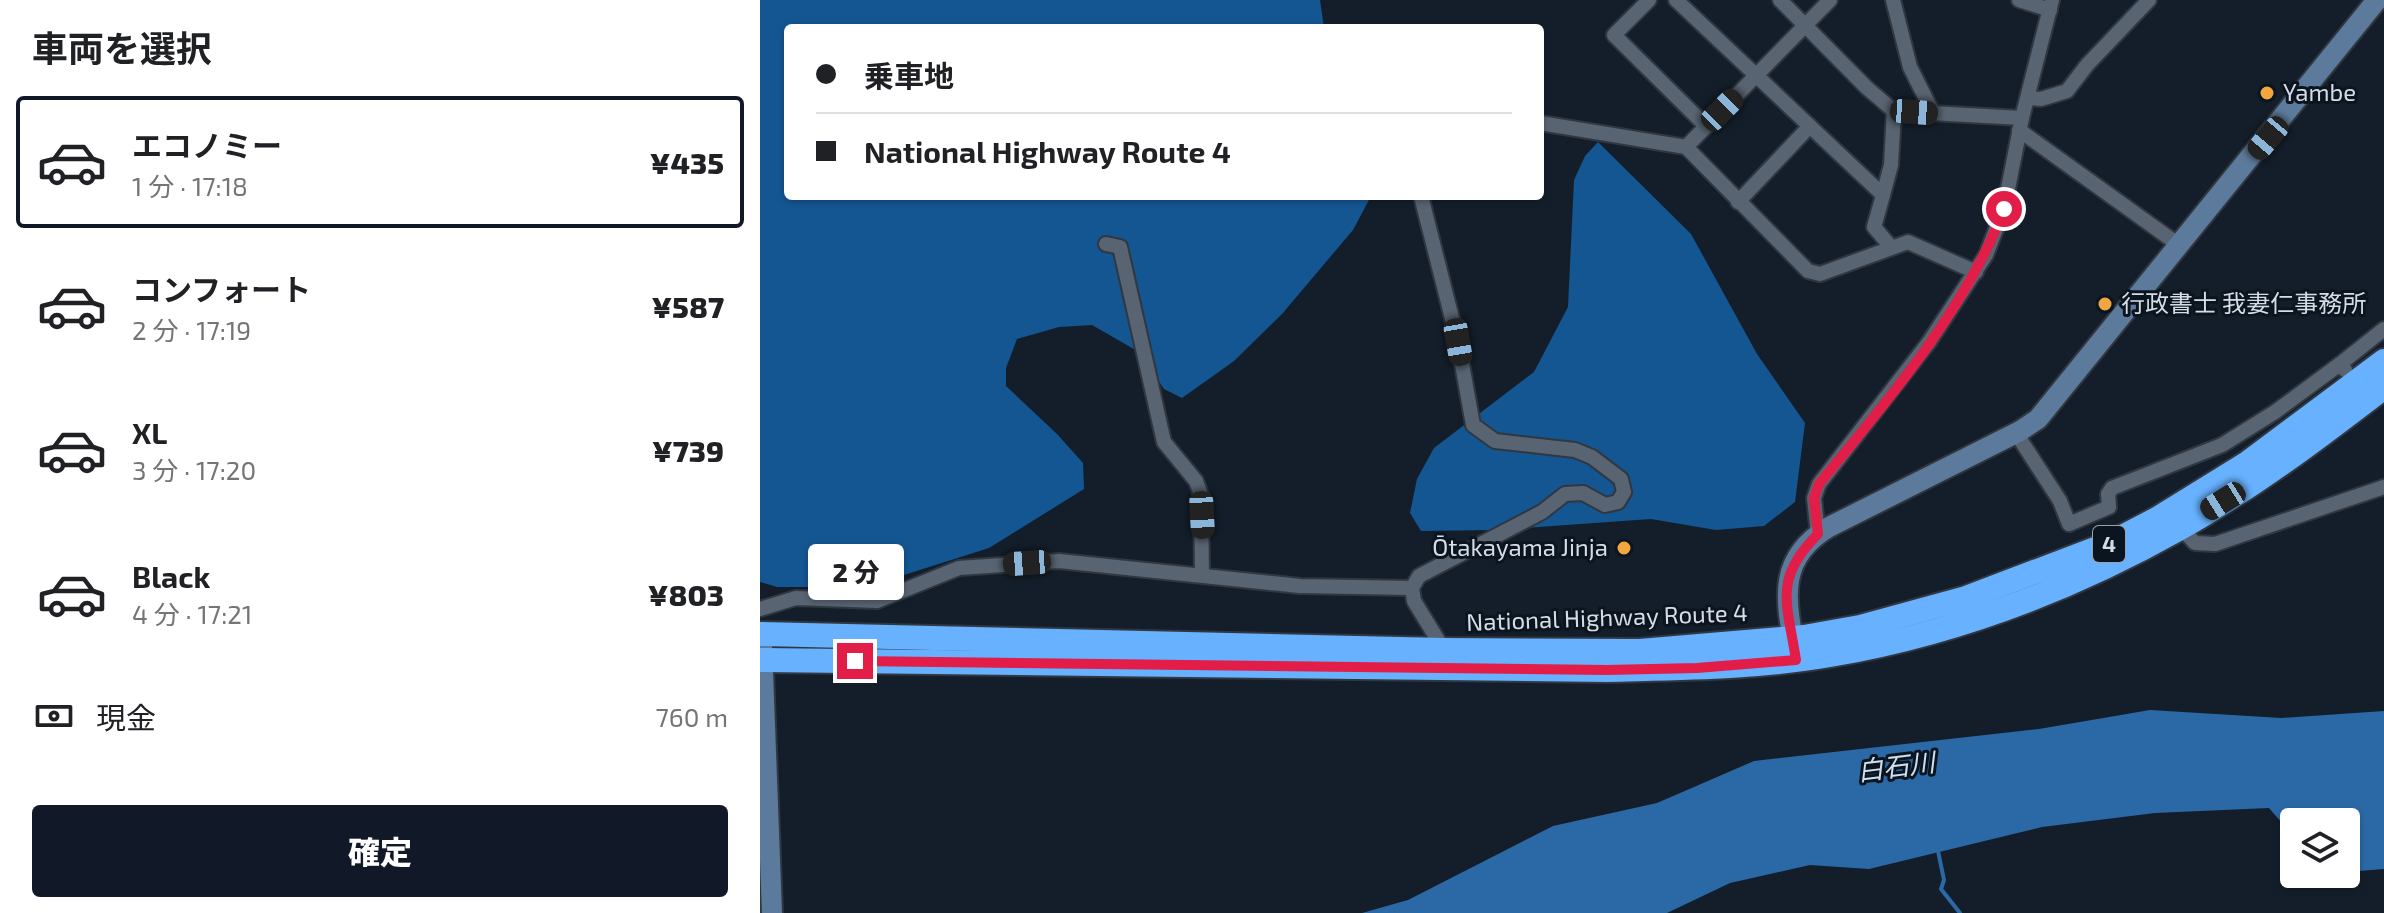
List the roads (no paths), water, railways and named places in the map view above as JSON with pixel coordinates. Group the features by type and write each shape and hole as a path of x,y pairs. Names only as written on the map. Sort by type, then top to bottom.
{"highway":[{"name":"National Highway Route 4","path":"761,660 1607,670 1697,668 1794,649 1966,598 2111,543 2207,489 2289,433 2384,361"},
{"name":"National Highway Route 4","path":"760,623 1444,650 1794,649 1833,655 2010,608 2095,573 2181,528 2264,475 2384,387"}],"street":[{"path":"1649,0 1614,35 1706,126"},
{"path":"1676,0 1883,195"},
{"path":"1780,0 1894,111 2021,124 2179,245"},
{"path":"1686,147 1830,0"},
{"path":"1893,0 1910,67 1933,113"},
{"path":"1818,534 1814,498 1819,484 1929,342 1976,272 2004,209 2021,124 2051,5 2019,0"},
{"path":"2028,98 2041,99 2067,91 2087,65 2149,0"},
{"path":"1794,649 1787,599 1788,574 1799,553 1818,534 2038,419 2377,0"},
{"path":"1891,247 1874,227 1891,165 1894,111"},
{"path":"1544,124 1686,147 1808,271 1820,274 1908,242 1976,272"},
{"path":"1738,202 1810,126"},
{"path":"1422,200 1458,342 1473,425 1495,441 1575,450 1592,457 1621,479 1624,492 1618,502 1605,505 1583,493 1565,494 1542,512 1419,576 1412,588 1414,601 1444,650"},
{"path":"1106,244 1120,247 1164,442 1196,481 1201,495 1202,575"},
{"path":"2016,433 2060,501 2069,524 2109,507 2108,494 2112,488 2222,445 2275,412 2384,329"},
{"path":"2340,364 2355,383"},
{"path":"2181,528 2195,543 2215,544 2384,487"},
{"path":"772,913 769,782 763,725 760,623 796,598 877,601 959,568 1059,561 1300,586 1412,588"}],"water":[{"name":"白石川","path":"2150,710 2281,718 2384,711 2384,869 2360,871 2360,808 2280,808 2280,821 2269,808 2155,813 2042,827 1869,869 1810,865 1730,883 1667,913 1362,913 1408,900 1553,826 1657,803 1754,761 2039,729"}],"waterway":[{"path":"1938,851 1944,880 1941,889 1960,913"}],"place":[{"name":"Yambe","path":"2267,93"},
{"name":"行政書士 我妻仁事務所","path":"2105,304"},
{"name":"Ōtakayama Jinja","path":"1624,548"}]}
